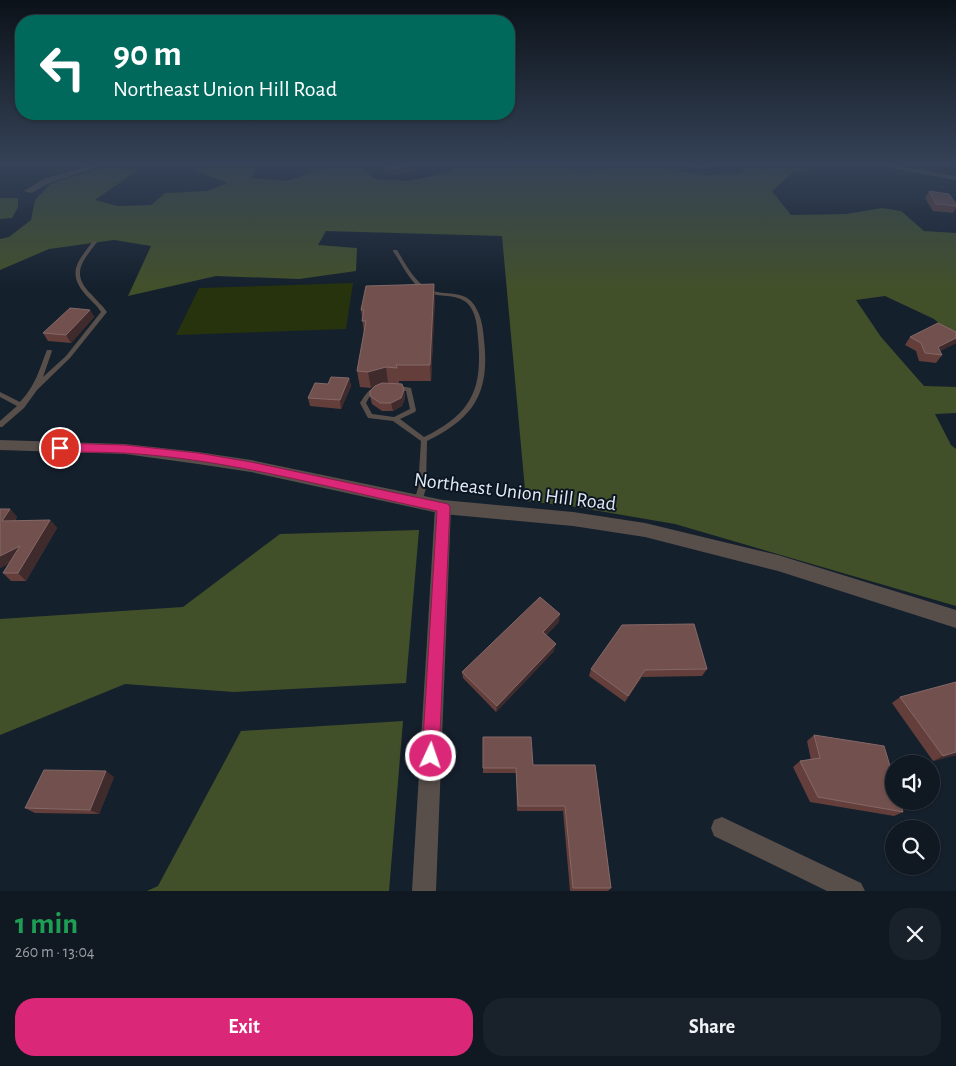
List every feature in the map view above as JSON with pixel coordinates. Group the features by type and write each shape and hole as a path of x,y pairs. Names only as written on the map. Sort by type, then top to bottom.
{"street":[{"name":"Northeast Union Hill Road","path":"0,446 125,449 198,458 251,466 443,507 573,519 645,530 778,564 956,619"},
{"path":"424,891 443,507"},
{"path":"722,828 853,891"}],"lane":[{"path":"0,425 22,406 36,388 68,357 104,312 77,282 76,275 78,265 95,242"},
{"path":"395,251 423,289 467,300 478,315 481,362 476,395 463,414 452,424 424,440"},
{"path":"36,388 44,372 49,351"},
{"path":"395,419 413,410 408,389 384,385 369,393 363,403 370,416 395,419 424,440"},
{"path":"0,394 22,406"},
{"path":"418,502 422,488 424,440"}],"green space":[{"path":"0,205 18,205 12,218 0,219"},
{"path":"34,205 783,205 791,215 846,214 882,208 901,211 924,231 956,233 956,337 934,319 885,296 856,300 881,337 924,386 956,387 956,413 935,414 951,445 956,449 956,606 675,524 576,507 526,501 502,236 326,231 318,245 357,248 356,271 299,279 216,276 128,296 151,246 114,240 49,249 0,270 0,239 9,237 31,220"},
{"path":"353,283 346,329 176,335 199,288"},
{"path":"419,530 406,683 234,692 125,684 0,735 0,619 183,607 280,534"},
{"path":"403,721 389,891 147,891 158,886 241,731"}],"building":[{"path":"434,284 430,365 396,365 397,368 386,367 368,372 357,371 366,321 362,321 364,310 361,310 366,286"},
{"path":"70,308 90,310 66,335 43,333"},
{"path":"938,323 956,332 956,338 938,347 942,355 925,353 921,343 910,337"},
{"path":"331,377 349,378 340,400 308,398 315,383 328,384"},
{"path":"382,383 402,384 404,390 401,398 391,403 380,403 370,396 370,391"},
{"path":"0,509 10,509 2,521 50,520 18,573 3,573 20,546 0,556"},
{"path":"540,597 560,614 543,632 556,644 497,706 462,672"},
{"path":"694,624 707,669 645,670 628,696 591,669 622,625"},
{"path":"956,682 956,752 943,756 900,697"},
{"path":"814,735 884,746 887,755 885,755 885,809 818,797 800,761 820,758"},
{"path":"483,737 531,737 533,765 595,765 611,888 573,888 565,806 518,806 516,768 483,768"},
{"path":"44,770 106,771 90,810 25,808"}],"route":[{"path":"60,448 125,449 251,466 443,507 431,756"}]}
